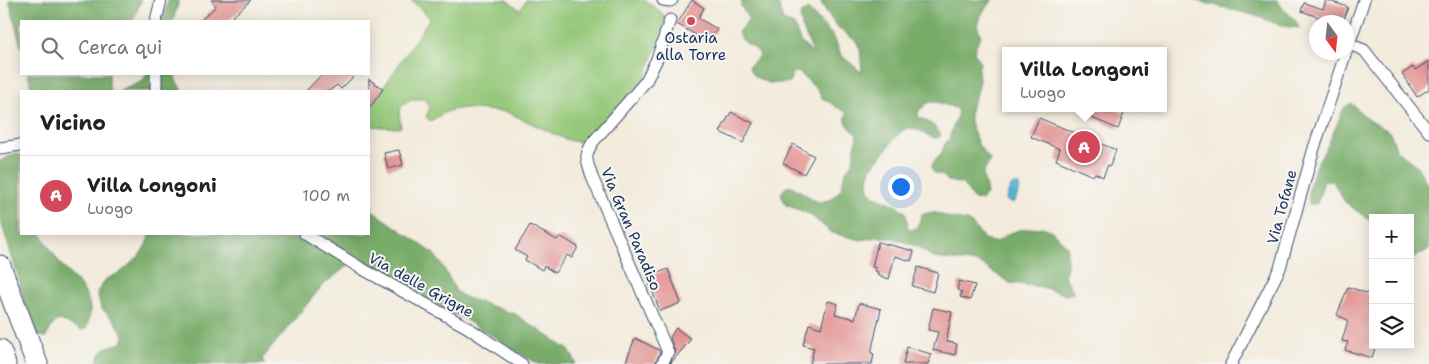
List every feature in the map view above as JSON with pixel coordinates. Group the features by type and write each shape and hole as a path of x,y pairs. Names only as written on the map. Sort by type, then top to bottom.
{"highway":[{"path":"0,266 37,364"},
{"path":"0,350 5,364"}],"street":[{"path":"156,20 161,0"},
{"path":"663,0 672,0"},
{"name":"Via Tofane","path":"1354,29 1364,0"},
{"name":"Via Gran Paradiso","path":"662,364 668,352 592,177 586,153 593,142 646,81 657,59 670,20"},
{"path":"1354,49 1364,50 1429,132"},
{"name":"Via Tofane","path":"1231,364 1280,268 1314,148 1343,60"},
{"path":"156,75 156,90"},
{"path":"0,148 20,145"},
{"name":"Via delle Grigne","path":"307,235 358,267 467,327 522,364"}],"green space":[{"path":"9,0 141,0 133,20 20,20 20,43"},
{"path":"168,0 179,0 173,20 163,20"},
{"path":"411,0 507,0 520,10 526,0 644,0 661,12 666,20 644,81 594,135 583,141 577,142 565,139 507,112 462,108 448,111 430,121 426,117 430,107 425,99 412,99 402,105 399,113 401,127 370,126 370,108 430,18"},
{"path":"742,0 776,0 783,21 794,25 800,41 814,55 802,27 800,15 808,9 834,37 841,55 862,73 860,49 856,41 834,23 819,0 993,0 984,10 977,24 981,36 974,52 980,63 978,70 979,87 970,110 970,122 978,144 990,160 983,174 987,194 981,200 973,199 963,184 948,181 942,175 934,173 931,167 942,153 944,145 949,139 958,112 956,108 935,102 931,102 922,108 919,111 918,117 928,122 941,136 934,138 918,130 905,129 872,166 868,178 869,190 875,196 903,210 906,213 908,229 911,230 919,223 922,214 934,212 950,218 967,221 973,225 985,240 993,242 997,242 1007,234 1019,230 1043,227 1052,231 1067,246 1067,267 1064,275 1074,293 1066,295 1042,287 1010,283 979,263 934,258 918,247 893,238 877,237 861,240 832,233 809,214 786,205 781,195 785,188 790,186 818,202 830,200 842,188 844,175 853,161 857,135 847,123 847,113 822,98 818,91 800,73 792,73 790,81 787,83 770,83 757,78 749,66 760,55 742,40 738,32 749,20 741,6"},
{"path":"1194,0 1278,0 1282,8 1295,20 1299,28 1283,26 1253,15"},
{"path":"28,75 109,75 110,90 32,90"},
{"path":"146,75 175,75 176,81 182,90 122,90 143,81"},
{"path":"1351,103 1369,120 1390,132 1397,151 1417,166 1429,187 1429,249 1414,258 1414,214 1369,214 1369,220 1345,202 1332,180 1324,181 1317,204 1309,204 1309,188 1316,165 1328,145 1344,108"},
{"path":"15,153 20,155 20,235 42,235 60,263 86,294 90,309 86,329 82,330 60,320 53,325 46,337 38,336 24,303 18,276 0,219 0,161"},
{"path":"370,209 433,253 456,291 464,297 515,314 569,350 576,363 538,364 461,317 351,263 322,286 262,359 265,364 96,364 100,354 105,349 122,343 124,335 114,320 101,308 97,292 106,279 121,272 139,256 150,235 370,235"}],"water":[{"path":"1014,184 1019,185 1020,189 1015,201 1011,203 1006,198 1011,186"}],"building":[{"path":"211,0 251,0 229,20 201,20 216,6"},
{"name":"Ostaria alla Torre","path":"692,0 704,8 698,18 717,29 709,43 677,24"},
{"path":"1326,0 1348,7 1345,15 1312,15 1301,11 1304,3 1323,9"},
{"path":"1429,61 1429,89 1417,97 1402,74 1413,67 1415,70"},
{"path":"321,75 355,75 341,89 337,85 330,90 307,90"},
{"path":"369,79 383,89 370,108 370,90"},
{"path":"731,112 753,123 743,143 720,132"},
{"path":"1088,112 1124,113 1118,129 1087,116"},
{"path":"1039,118 1116,150 1110,166 1108,165 1103,177 1095,173 1093,176 1056,160 1060,149 1031,137"},
{"path":"793,144 814,156 804,174 783,163"},
{"path":"399,150 403,165 388,169 384,153"},
{"path":"530,225 557,240 560,236 578,247 572,258 567,255 555,273 544,266 542,270 525,260 527,257 515,250"},
{"path":"878,242 914,251 911,261 895,256 889,279 877,275 876,268 872,267"},
{"path":"918,267 938,273 933,292 912,286"},
{"path":"668,269 681,303 660,311 647,277"},
{"path":"959,281 975,285 970,300 960,297 962,292 957,290"},
{"path":"1348,287 1369,294 1369,349 1375,349 1372,358 1345,350 1348,342 1342,341 1348,320 1337,315"},
{"path":"828,301 838,304 835,314 855,319 859,303 881,309 871,353 874,354 872,364 810,364 814,348 803,345 809,324 821,328"},
{"path":"933,308 952,312 946,341 957,344 955,355 933,350 938,332 928,330"},
{"path":"676,328 691,339 670,364 675,352 670,337"},
{"path":"635,338 659,350 660,352 655,364 625,364"},
{"path":"907,347 931,354 928,364 903,364"}],"place":[{"name":"Ostaria alla Torre","path":"691,21"},
{"name":"Villa Longoni","path":"1084,147"}]}
